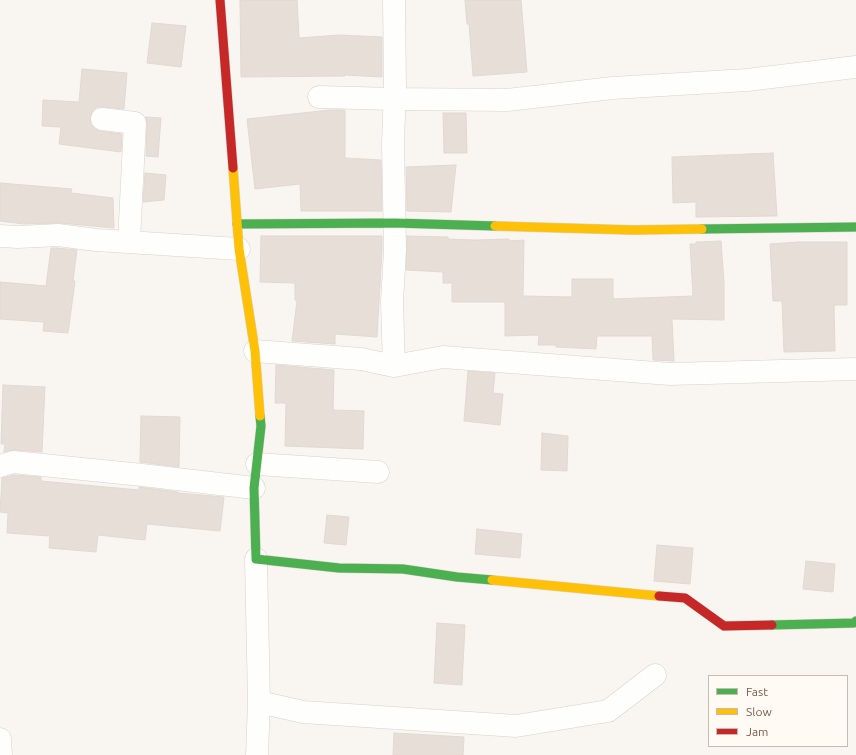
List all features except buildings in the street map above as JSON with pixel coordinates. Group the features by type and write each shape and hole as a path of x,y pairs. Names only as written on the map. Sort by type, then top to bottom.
{"street":[{"path":"220,0 239,249 255,352 261,426 254,488 259,702 257,755"},
{"path":"394,0 393,145 395,250 392,302 394,366"},
{"path":"319,97 507,100 613,88 747,80 856,67"},
{"path":"102,119 135,123 129,241"},
{"path":"237,224 395,223 633,230 856,227"},
{"path":"0,236 18,237 58,235 96,240 239,249"},
{"path":"255,352 361,359 394,366 443,357 670,374 856,369"},
{"path":"0,466 13,462 254,488"},
{"path":"257,464 378,472"},
{"path":"256,559 338,568 403,569 457,578 686,598 724,626 854,623 856,621"},
{"path":"259,702 303,712 516,726 608,711 655,675"},
{"path":"0,739 1,755"}],"traffic: fast":[{"path":"237,224 395,223 495,226"},
{"path":"702,229 856,227"},
{"path":"260,416 261,426 254,488 256,559 339,568 403,569 457,577 492,580"},
{"path":"772,625 854,623 856,621"}],"traffic: slow":[{"path":"233,168 239,249 255,351 260,416"},
{"path":"495,226 633,230 702,229"},
{"path":"492,580 659,596"}],"traffic: jam":[{"path":"220,0 233,168"},
{"path":"659,596 685,598 724,626 772,625"}]}
